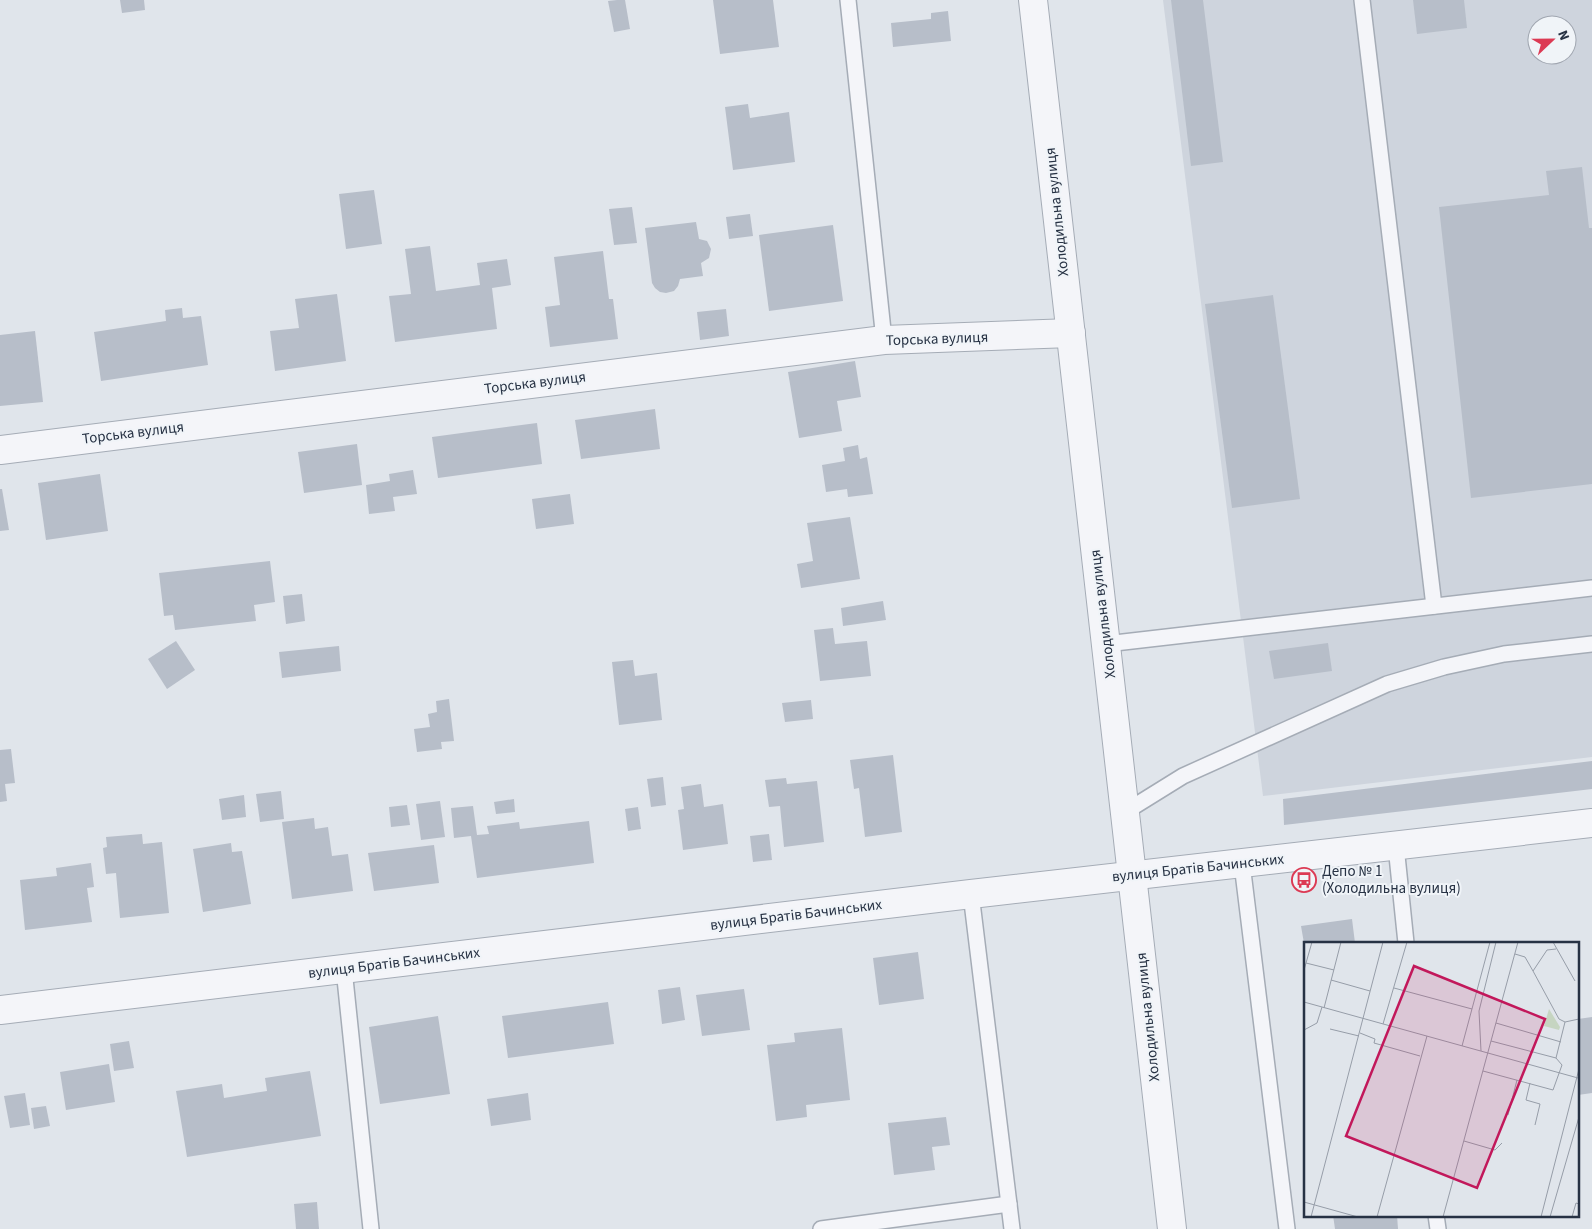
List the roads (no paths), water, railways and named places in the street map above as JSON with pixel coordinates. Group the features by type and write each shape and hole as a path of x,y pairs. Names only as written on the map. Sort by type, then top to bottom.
{"street":[{"name":"Холодильна вулиця","path":"1033,0 1172,1229"},
{"name":"Торська вулиця","path":"0,450 884,340 1071,333"},
{"name":"вулиця Братів Бачинських","path":"0,1010 970,894 1592,823"}],"lane":[{"path":"848,0 884,340"},
{"path":"1362,0 1434,606"},
{"path":"1106,644 1592,588"},
{"path":"1126,812 1183,776 1387,684 1444,667 1504,654 1592,644"},
{"path":"1396,846 1406,942"},
{"path":"1242,864 1287,1229"},
{"path":"970,894 1012,1229"},
{"path":"344,969 370,1229"},
{"path":"821,1229 1009,1204"},
{"path":"1436,1216 1438,1229"}],"place":[{"name":"Депо № 1 (Холодильна вулиця)","path":"1304,880"}]}
